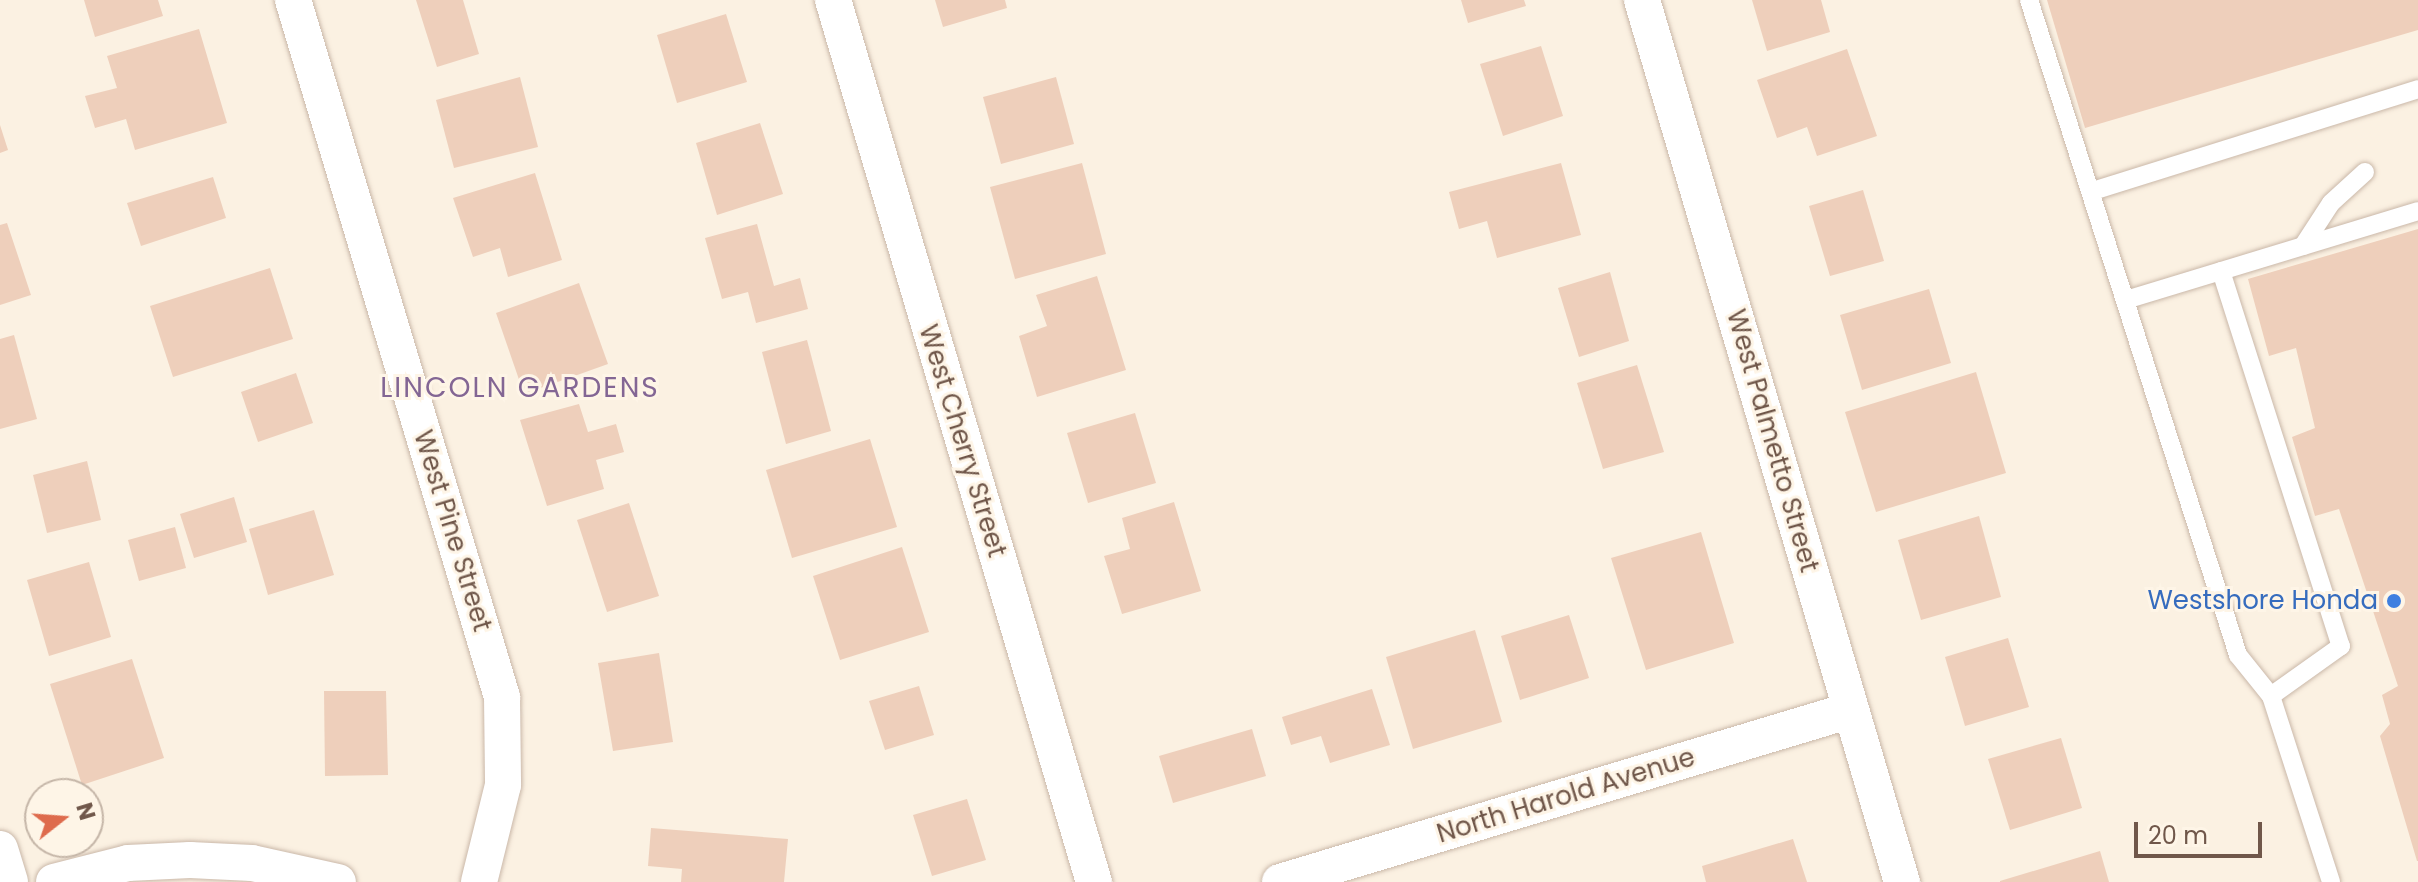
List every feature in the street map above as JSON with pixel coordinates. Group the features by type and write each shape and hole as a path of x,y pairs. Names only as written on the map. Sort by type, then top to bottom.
{"street":[{"name":"West Pine Street","path":"293,0 502,697 503,785 479,882"},
{"name":"West Cherry Street","path":"833,0 1094,882"},
{"name":"West Palmetto Street","path":"1642,0 1902,882"},
{"name":"North Harold Avenue","path":"1280,882 1851,710"},
{"path":"0,849 10,882"},
{"path":"54,882 128,863 190,860 252,863 338,882"}],"lane":[{"path":"2029,0 2129,299 2238,655 2271,696 2331,882"},
{"path":"2093,191 2418,89"},
{"path":"2303,246 2331,203 2365,172"},
{"path":"2129,299 2418,211"},
{"path":"2221,271 2341,646 2271,696"}],"building":[{"path":"84,0 158,0 163,16 95,37"},
{"path":"416,0 463,0 479,54 437,67"},
{"path":"935,0 1005,0 1007,8 943,27"},
{"path":"1461,0 1524,0 1526,6 1468,23"},
{"path":"1752,0 1821,0 1830,32 1767,51"},
{"path":"2047,0 2418,0 2418,30 2085,128"},
{"path":"726,14 747,82 677,103 657,35"},
{"path":"199,29 227,123 135,150 126,119 95,128 85,96 117,88 107,56"},
{"path":"1541,46 1563,116 1503,136 1480,64"},
{"path":"1847,49 1877,136 1817,156 1807,127 1777,138 1757,80"},
{"path":"520,77 538,147 454,168 436,100"},
{"path":"1056,77 1074,144 1001,164 983,97"},
{"path":"760,123 783,194 717,215 696,143"},
{"path":"0,125 8,150 0,153"},
{"path":"1082,163 1106,254 1015,279 990,187"},
{"path":"1561,163 1581,235 1497,258 1487,221 1459,229 1449,192"},
{"path":"535,173 562,260 508,277 500,248 473,257 453,198"},
{"path":"213,177 226,218 141,246 127,203"},
{"path":"1863,190 1884,261 1830,276 1809,206"},
{"path":"7,223 31,295 0,305 0,225"},
{"path":"757,224 774,286 800,278 808,309 756,323 748,292 722,299 705,238"},
{"name":"Westshore Honda","path":"2418,229 2417,861 2380,736 2390,724 2382,695 2398,686 2339,509 2315,516 2292,437 2315,428 2296,348 2269,356 2248,279"},
{"path":"270,268 293,339 173,377 150,306"},
{"path":"1610,272 1629,341 1579,357 1558,288"},
{"path":"1097,276 1126,370 1037,397 1019,336 1047,326 1036,295"},
{"path":"579,283 608,364 524,394 496,313"},
{"path":"1929,289 1951,363 1862,390 1840,315"},
{"path":"14,335 37,419 0,429 0,339"},
{"path":"807,340 831,431 786,444 762,352"},
{"path":"1637,365 1664,452 1603,469 1577,383"},
{"path":"1976,372 2006,473 1876,512 1845,412"},
{"path":"296,373 313,423 258,442 241,392"},
{"path":"579,404 588,432 616,424 624,452 596,460 604,489 547,506 520,420"},
{"path":"1135,413 1156,483 1088,503 1067,433"},
{"path":"870,439 897,527 792,558 766,470"},
{"path":"87,461 101,520 47,533 33,475"},
{"path":"234,497 247,542 194,558 180,514"},
{"path":"1174,502 1201,591 1122,614 1104,556 1130,549 1122,518"},
{"path":"629,503 659,596 607,612 577,520"},
{"path":"314,510 334,575 268,595 249,529"},
{"path":"1979,516 2001,597 1921,620 1898,540"},
{"path":"175,527 186,568 139,581 128,540"},
{"path":"1701,532 1734,643 1646,670 1611,558"},
{"path":"902,547 929,632 840,660 813,576"},
{"path":"89,562 111,637 49,656 27,580"},
{"path":"1569,615 1589,678 1520,700 1501,636"},
{"path":"1475,630 1502,722 1413,749 1386,657"},
{"path":"2008,638 2029,707 1965,726 1945,657"},
{"path":"659,653 673,742 613,751 598,663"},
{"path":"132,659 164,758 103,778 80,778 50,684"},
{"path":"919,686 934,735 885,750 869,701"},
{"path":"1372,689 1390,745 1330,763 1321,736 1291,745 1282,717"},
{"path":"324,691 386,691 388,775 325,776"},
{"path":"1252,729 1266,776 1173,803 1159,756"},
{"path":"2061,738 2082,808 2010,830 1988,759"},
{"path":"967,799 986,860 932,876 913,815"},
{"path":"651,828 788,839 784,882 681,882 682,869 648,866"},
{"path":"1793,839 1807,882 1706,882 1702,866"},
{"path":"2100,851 2109,882 2000,882 2000,881"}],"place":[{"name":"Westshore Honda","path":"2394,601"}],"district":[{"name":"LINCOLN GARDENS","path":"520,388"}]}
